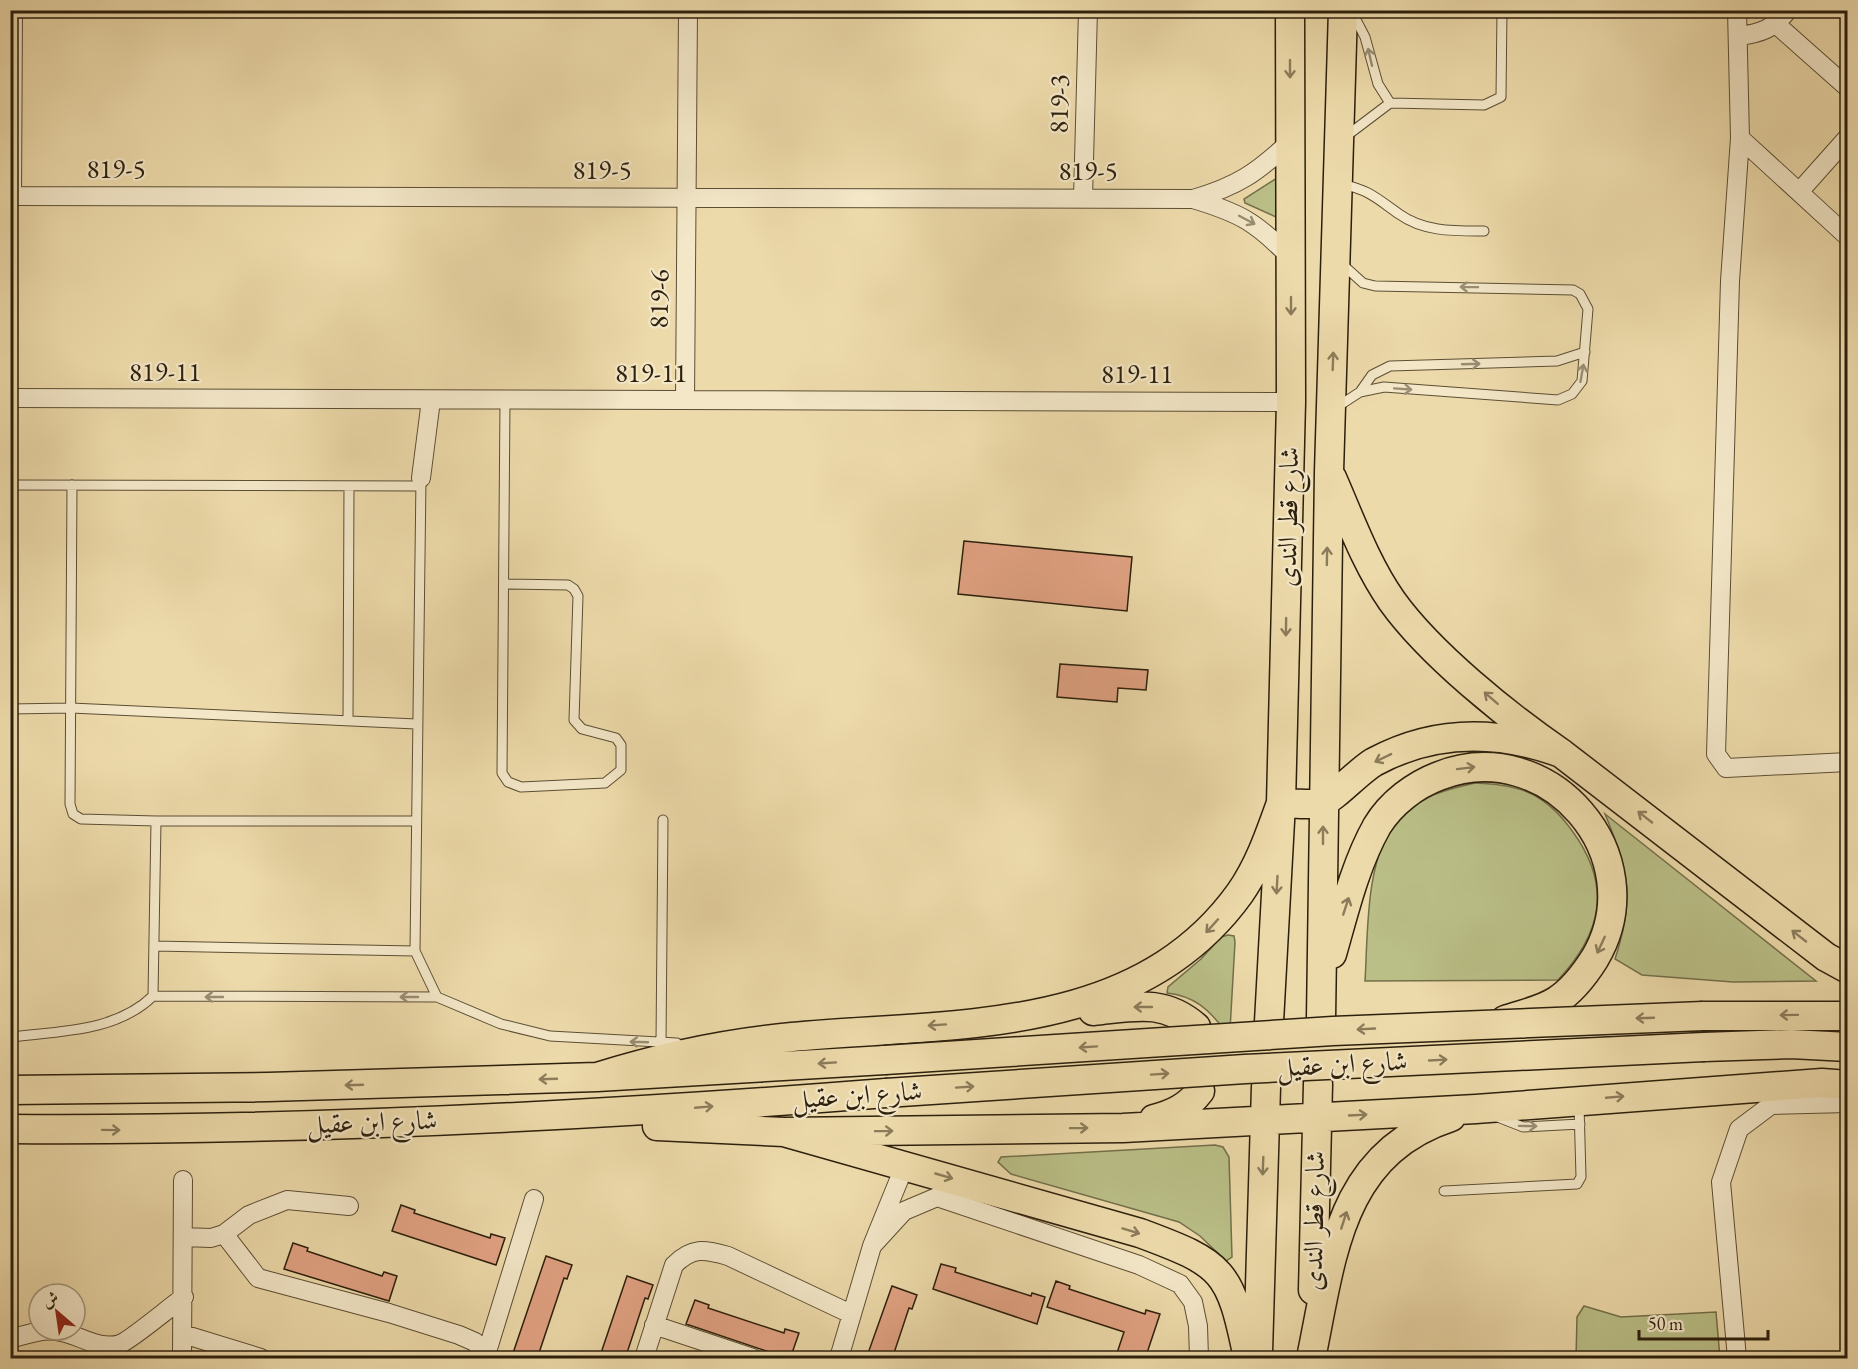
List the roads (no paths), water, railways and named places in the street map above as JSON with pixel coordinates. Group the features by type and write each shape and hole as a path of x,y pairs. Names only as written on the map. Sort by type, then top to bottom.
{"main road":[{"name":"شارع قطر الندى","path":"1269,1022 1281,803 1291,402 1290,10"},
{"name":"شارع قطر الندى","path":"1321,1019 1329,472 1343,10"},
{"path":"1329,472 1367,557 1392,601 1437,651 1528,730 1826,957 1848,969"},
{"path":"1011,1020 1100,997 1128,987 1171,962 1209,930 1240,892 1265,850 1281,803 1323,801 1373,763 1402,749 1434,739 1466,735 1498,736 1531,742 1561,753"},
{"path":"1323,982 1356,876 1378,825 1397,802 1421,783 1454,770 1484,766 1516,771 1552,786 1575,805 1592,828 1606,855 1613,888 1609,925 1602,945 1573,986 1556,1001 1540,1009 1494,1023"},
{"path":"597,1077 684,1054 761,1040 1011,1020 1142,1006 1157,1007 1181,1014 1196,1027"},
{"name":"شارع ابن عقيل","path":"17,1088 268,1087 597,1077 1494,1023 1703,1016 1848,1016"},
{"name":"شارع ابن عقيل","path":"10,1129 176,1130 660,1110 1245,1069 1704,1047 1791,1044 1848,1047"},
{"path":"493,1117 784,1132 1123,1128 1477,1109 1579,1112 1822,1083 1848,1085"},
{"name":"شارع قطر الندى","path":"1310,1359 1317,1084"},
{"name":"شارع قطر الندى","path":"1258,1359 1266,1087"},
{"path":"1123,1128 1173,1114 1194,1099 1200,1091"},
{"path":"1310,1359 1333,1256 1352,1197 1373,1166 1400,1142 1430,1124 1477,1109"},
{"path":"10,1138 74,1129"},
{"path":"784,1132 1140,1233 1188,1251 1215,1268 1226,1284 1238,1309 1248,1359"}],"street":[{"path":"11,196 13,10"},
{"name":"819-6","path":"685,400 688,10"},
{"name":"819-3","path":"1083,198 1088,10"},
{"path":"1737,10 1740,138 1731,281 1716,754 1726,768 1848,762"},
{"path":"1739,36 1764,32 1782,18 1848,88"},
{"path":"1799,192 1848,136"},
{"path":"1740,138 1848,237"},
{"name":"819-5","path":"1193,199 1224,190 1256,173 1290,142"},
{"name":"819-5","path":"11,196 1193,199 1226,209 1262,228 1291,258"},
{"name":"819-11","path":"10,398 1291,402"},
{"path":"421,482 431,400"},
{"path":"1737,1359 1721,1182 1739,1129 1771,1105 1848,1103"},
{"path":"839,1359 872,1246 905,1165"},
{"path":"182,1359 183,1180"},
{"path":"872,1246 903,1211 937,1197 1128,1261 1180,1284 1193,1302 1198,1326 1199,1359"},
{"path":"487,1357 534,1199"},
{"path":"183,1237 211,1238 224,1234 249,1215 287,1200 349,1206"},
{"path":"224,1234 258,1278 389,1313 459,1335 475,1342 487,1357"},
{"path":"644,1359 674,1265 684,1254 706,1250 728,1256 851,1314"},
{"path":"10,1340 36,1332 56,1330 75,1335 97,1345 120,1343 184,1297"},
{"path":"654,1325 753,1359"},
{"path":"183,1334 261,1359"}],"lane":[{"path":"1351,10 1365,37 1378,84 1390,103"},
{"path":"1338,142 1390,103 1484,105 1501,97 1502,10"},
{"path":"1337,183 1365,190 1400,215 1420,225 1444,231 1484,231"},
{"path":"1331,413 1344,401 1360,392 1384,387 1558,400 1572,394 1582,381 1588,309 1580,294 1573,290 1376,286 1364,283 1352,275 1336,255"},
{"path":"1360,392 1372,375 1390,366 1557,361 1585,352"},
{"path":"504,584 568,585 578,596 574,720 582,729 616,738 621,746 621,770 605,783 521,788 508,782 502,773 505,400"},
{"path":"10,485 349,486 421,482 416,724 415,951 437,997"},
{"path":"72,485 70,804 73,814 81,819 156,821 416,821"},
{"path":"348,721 349,486"},
{"path":"10,710 71,708 416,724"},
{"path":"661,1043 663,820"},
{"path":"10,1037 83,1029 113,1021 138,1012 153,996 156,821"},
{"path":"154,946 415,951"},
{"path":"153,996 437,997 501,1024 550,1036 661,1043 761,1040"},
{"path":"1444,1191 1577,1184 1581,1177 1579,1112"}]}
